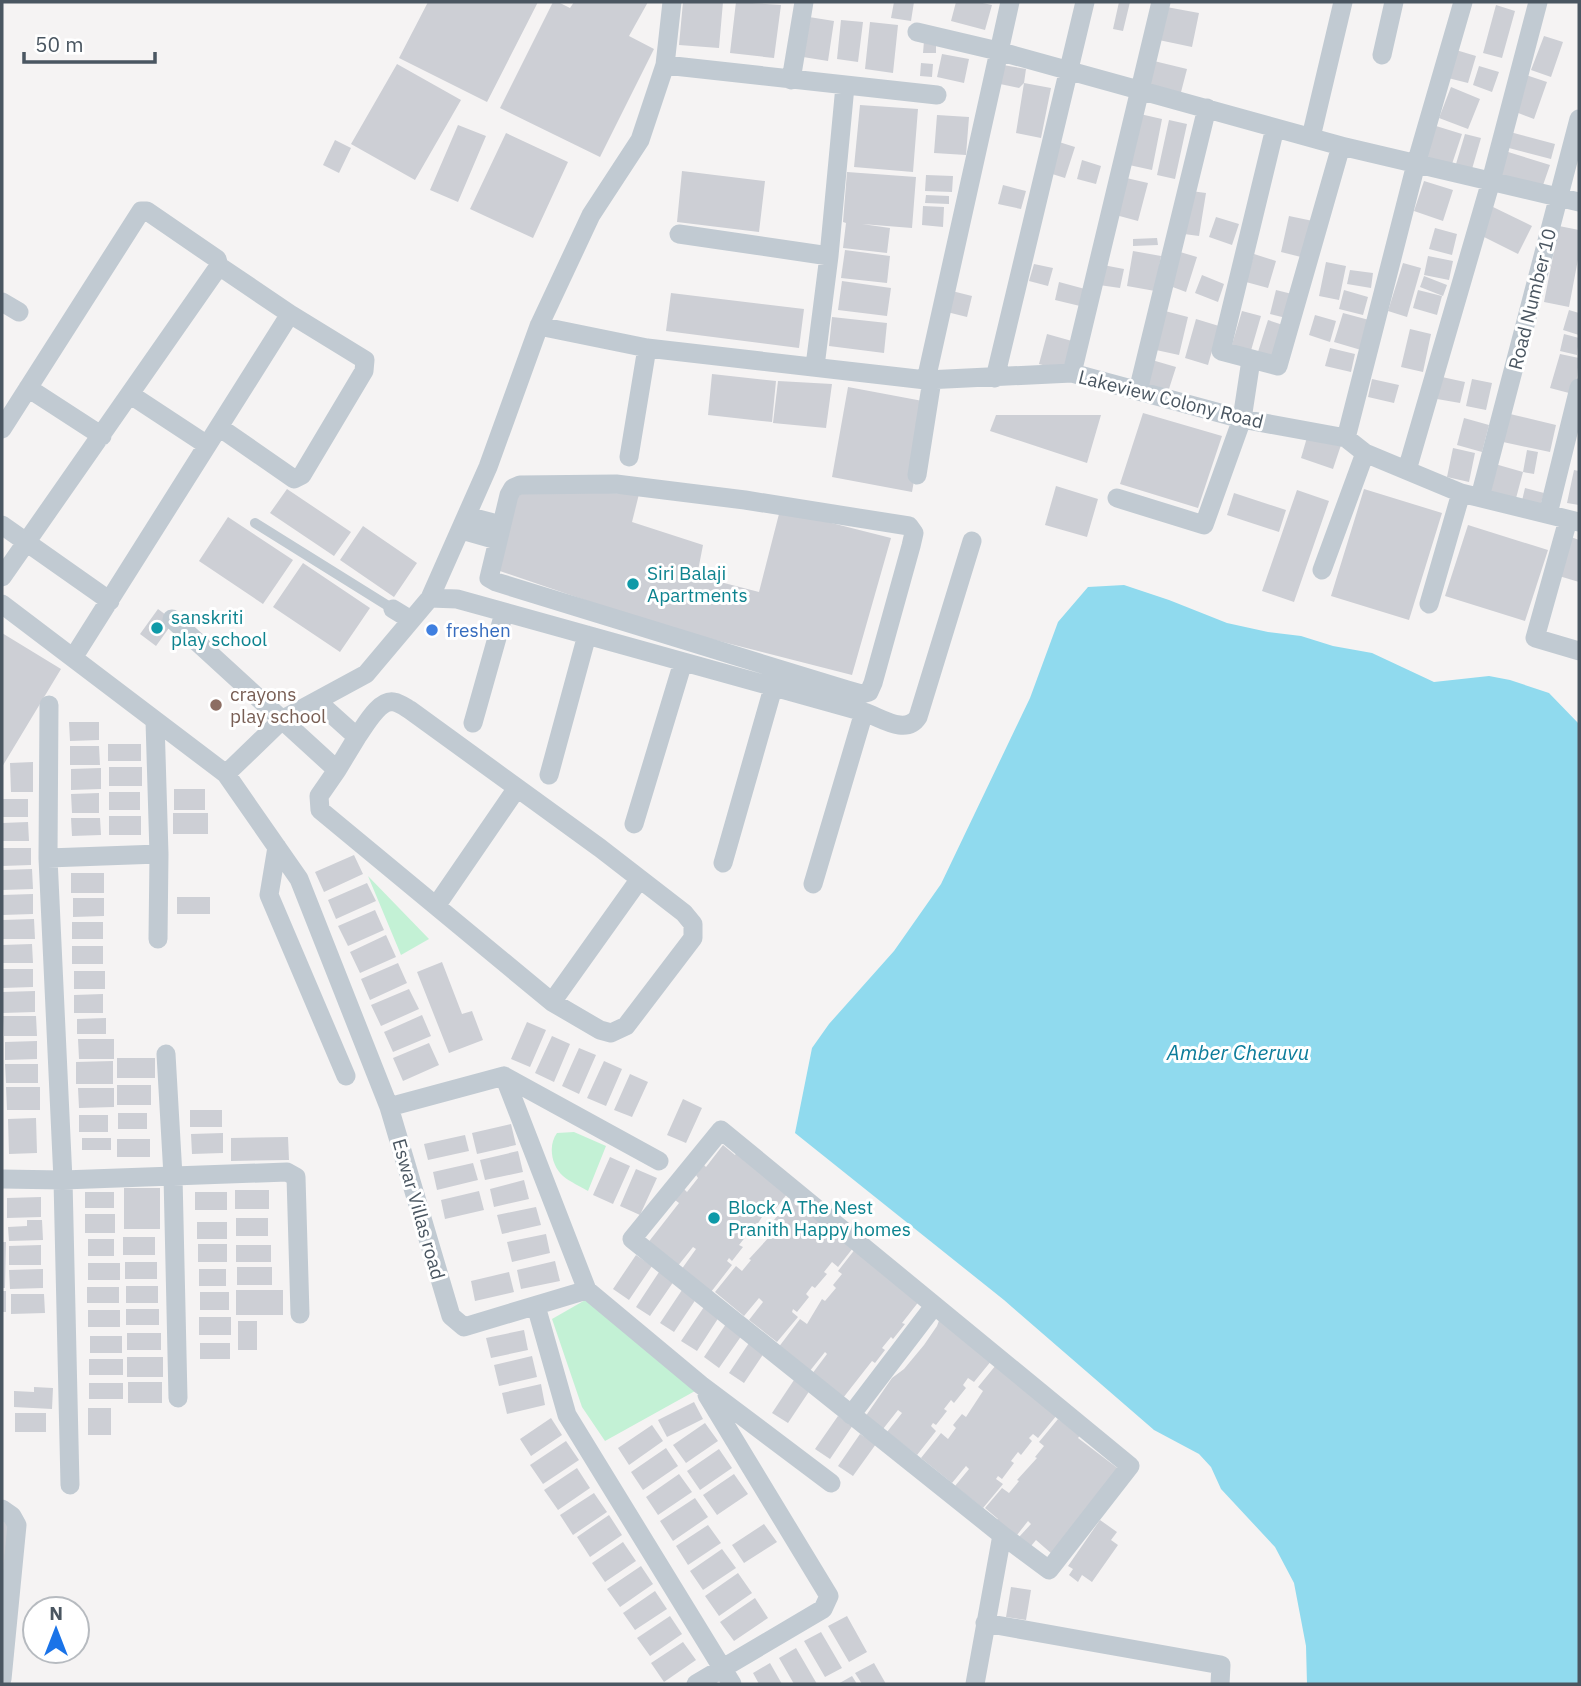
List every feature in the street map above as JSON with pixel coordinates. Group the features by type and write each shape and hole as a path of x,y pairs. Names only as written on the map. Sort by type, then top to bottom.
{"street":[{"path":"226,774 283,719 366,674 430,598 488,467 540,326 591,215 640,140 665,65 673,2"},
{"path":"791,80 804,2"},
{"path":"917,475 929,380 1010,2"},
{"path":"995,378 1085,2"},
{"path":"1072,373 1161,2"},
{"path":"1311,137 1343,2"},
{"path":"1382,55 1394,2"},
{"path":"1346,438 1416,164 1463,2"},
{"path":"1407,470 1491,181 1538,2"},
{"path":"917,32 998,51 1340,146 1579,202"},
{"path":"665,65 937,95"},
{"path":"815,366 829,256 845,86"},
{"path":"1138,391 1207,108"},
{"name":"Road Number 10","path":"1429,604 1505,402 1579,123"},
{"path":"1275,128 1221,351 1251,360 1278,366 1340,146"},
{"path":"2,429 141,211 147,211 217,259 219,266 365,360 364,371 302,475 294,479 219,427"},
{"path":"679,234 829,256"},
{"path":"2,577 103,436 219,266"},
{"path":"2,302 19,312"},
{"path":"73,658 290,314"},
{"name":"Lakeview Colony Road","path":"540,326 647,348 929,380 1072,373 1242,419 1346,438 1365,453 1470,495 1574,521"},
{"path":"629,457 647,348"},
{"path":"1117,498 1204,525 1242,419 1251,360"},
{"path":"28,388 103,436"},
{"path":"1548,514 1579,388"},
{"path":"131,395 208,445"},
{"path":"1322,570 1365,453"},
{"path":"616,484 745,500 891,523 909,526 914,533 873,683 869,692 862,694 496,582 489,578 489,573 499,533 509,495 513,488 520,485 616,484"},
{"path":"1574,521 1535,638 1579,651"},
{"path":"465,523 499,533"},
{"path":"2,526 110,601"},
{"path":"430,598 457,599 864,712 897,725 914,723 918,717 972,541"},
{"name":"Eswar Villas road","path":"2,604 226,774 299,879 389,1107 451,1316 464,1327 587,1290"},
{"path":"393,609 411,620"},
{"path":"473,723 503,613"},
{"path":"172,619 337,770"},
{"path":"549,775 587,635"},
{"path":"634,824 683,662"},
{"path":"723,863 773,688"},
{"path":"317,701 357,737"},
{"path":"388,702 397,702 684,913 693,924 693,938 626,1026 611,1033 600,1030 552,1002 320,810 319,796 337,770 380,707 388,702"},
{"path":"49,705 48,858 64,1180 70,1485"},
{"path":"813,884 864,712"},
{"path":"155,721 159,853 158,939"},
{"path":"436,906 517,788"},
{"path":"277,847 269,895 346,1076"},
{"path":"48,858 159,853"},
{"path":"552,1002 639,880"},
{"path":"166,1054 173,1176 178,1398"},
{"path":"504,1076 587,1290 701,1385 831,1483"},
{"path":"389,1107 504,1076 659,1161"},
{"path":"720,1130 1130,1466 1049,1570 851,1415 632,1239 720,1130"},
{"path":"2,1179 64,1180 287,1172 296,1177 300,1314"},
{"path":"536,1306 567,1415 726,1677"},
{"path":"851,1415 934,1306"},
{"path":"696,1684 726,1677 823,1609 829,1596 701,1385"},
{"path":"2,1509 12,1516 17,1525 2,1679"},
{"path":"975,1684 1002,1535"},
{"path":"985,1623 1221,1665 1220,1684"}],"lane":[{"path":"255,523 393,609"}],"green space":[{"path":"368,876 429,939 401,955"},
{"path":"574,1132 606,1146 588,1191 563,1176 553,1161 552,1143 557,1133"},
{"path":"587,1299 695,1391 605,1441 582,1407 552,1319"}],"water":[{"name":"Amber Cheruvu","path":"1124,585 1227,623 1301,636 1333,646 1372,653 1434,682 1489,676 1510,680 1549,693 1579,724 1579,1684 1307,1684 1306,1646 1294,1583 1275,1547 1221,1489 1211,1467 1199,1454 1154,1430 1004,1300 795,1133 812,1048 829,1024 894,951 941,884 1030,698 1058,622 1088,587"}],"building":[{"path":"428,2 538,2 487,102 399,58"},
{"path":"553,2 570,8 574,2 648,2 629,36 654,49 600,157 500,108"},
{"path":"683,2 723,2 719,48 679,45"},
{"path":"736,2 781,5 774,58 730,53"},
{"path":"894,2 914,2 911,21 891,18"},
{"path":"956,2 992,5 985,30 951,21"},
{"path":"1119,2 1130,2 1123,31 1113,29"},
{"path":"1496,5 1515,11 1502,58 1483,53"},
{"path":"1161,6 1199,13 1192,47 1154,39"},
{"path":"809,17 834,21 828,61 803,57"},
{"path":"841,20 863,22 858,62 837,59"},
{"path":"870,22 898,25 893,73 865,69"},
{"path":"1544,36 1563,42 1551,77 1531,70"},
{"path":"924,41 936,42 936,53 923,53"},
{"path":"1456,50 1476,56 1468,83 1448,78"},
{"path":"942,54 969,59 964,83 937,77"},
{"path":"1154,61 1187,69 1180,96 1147,87"},
{"path":"921,63 933,64 932,77 920,76"},
{"path":"397,64 461,100 415,180 351,144"},
{"path":"1003,65 1026,69 1024,83 1019,88 1000,84"},
{"path":"1479,66 1499,72 1492,92 1473,85"},
{"path":"1526,75 1547,82 1534,119 1513,111"},
{"path":"1024,83 1051,88 1041,138 1016,133"},
{"path":"1451,87 1480,99 1468,129 1439,118"},
{"path":"860,105 918,109 913,172 854,167"},
{"path":"1140,114 1162,119 1152,170 1129,165"},
{"path":"937,115 969,117 966,155 934,153"},
{"path":"1169,120 1187,124 1175,179 1157,175"},
{"path":"458,125 486,136 458,202 430,190"},
{"path":"1436,126 1462,134 1450,170 1424,162"},
{"path":"1510,132 1555,144 1551,159 1505,147"},
{"path":"506,133 568,162 533,238 470,209"},
{"path":"1465,134 1481,138 1472,169 1456,164"},
{"path":"335,140 351,148 339,173 323,165"},
{"path":"1059,142 1075,147 1065,178 1049,173"},
{"path":"1505,151 1550,165 1542,188 1498,174"},
{"path":"1082,160 1101,166 1096,184 1077,179"},
{"path":"682,171 765,181 759,232 677,222"},
{"path":"847,172 916,177 912,228 862,224 890,228 887,253 843,248"},
{"path":"926,175 953,176 952,192 925,191"},
{"path":"1122,177 1148,183 1138,221 1112,214"},
{"path":"1424,181 1453,190 1443,221 1414,211"},
{"path":"1003,185 1026,191 1021,209 998,204"},
{"path":"1191,191 1206,193 1199,236 1184,234"},
{"path":"926,195 949,196 949,204 925,203"},
{"path":"923,206 944,207 943,227 922,225"},
{"path":"1493,207 1532,226 1518,254 1480,235"},
{"path":"1289,216 1313,221 1305,258 1281,252"},
{"path":"1216,217 1239,224 1232,245 1209,237"},
{"path":"1559,226 1579,230 1579,254 1569,307 1544,302"},
{"path":"1435,228 1457,234 1452,255 1429,249"},
{"path":"1157,238 1158,245 1133,246 1133,239"},
{"path":"845,250 890,256 887,283 841,278"},
{"path":"1133,251 1161,256 1155,291 1127,286"},
{"path":"1180,252 1197,257 1186,292 1170,286"},
{"path":"1254,254 1276,261 1268,288 1246,282"},
{"path":"1428,256 1453,261 1449,280 1424,275"},
{"path":"1326,262 1346,266 1339,300 1319,296"},
{"path":"1403,263 1421,268 1407,317 1388,311"},
{"path":"1034,264 1053,268 1048,286 1029,281"},
{"path":"1103,265 1124,269 1120,288 1099,285"},
{"path":"1350,270 1373,273 1371,288 1347,284"},
{"path":"1202,275 1224,284 1218,302 1195,293"},
{"path":"1424,276 1447,285 1443,296 1420,287"},
{"path":"842,281 891,288 887,316 838,310"},
{"path":"1059,282 1085,289 1080,306 1055,300"},
{"path":"1276,290 1292,294 1286,318 1270,314"},
{"path":"1344,290 1368,297 1363,315 1339,309"},
{"path":"1418,290 1442,296 1437,315 1413,308"},
{"path":"952,291 972,296 967,317 947,312"},
{"path":"671,293 804,309 799,348 666,331"},
{"path":"1569,310 1579,313 1579,335 1563,330"},
{"path":"1165,311 1188,317 1179,355 1156,350"},
{"path":"1242,311 1261,316 1250,354 1231,348"},
{"path":"1343,313 1369,320 1361,350 1334,342"},
{"path":"1315,315 1336,321 1330,342 1309,335"},
{"path":"832,317 887,323 884,353 829,346"},
{"path":"1196,319 1219,326 1208,365 1185,358"},
{"path":"1268,320 1286,326 1275,361 1257,355"},
{"path":"1410,329 1431,334 1423,372 1401,367"},
{"path":"1047,334 1072,341 1064,371 1039,364"},
{"path":"1564,334 1579,338 1577,355 1560,351"},
{"path":"1330,348 1355,354 1351,372 1325,366"},
{"path":"1560,354 1579,358 1576,386 1569,393 1550,388"},
{"path":"1152,360 1176,367 1168,392 1144,384"},
{"path":"712,374 776,381 772,422 708,415"},
{"path":"1442,377 1465,382 1460,403 1437,399"},
{"path":"1372,379 1399,385 1394,403 1368,397"},
{"path":"1472,379 1492,383 1486,410 1466,406"},
{"path":"778,381 832,384 826,428 773,423"},
{"path":"848,387 928,402 912,492 832,477"},
{"path":"1143,413 1222,436 1198,508 1120,484"},
{"path":"1510,414 1556,425 1550,452 1503,442"},
{"path":"996,415 1101,415 1087,463 990,431"},
{"path":"1464,418 1489,425 1482,452 1457,445"},
{"path":"1308,434 1341,445 1333,469 1301,458"},
{"path":"1453,448 1475,453 1469,482 1447,477"},
{"path":"1527,450 1538,452 1534,474 1523,472"},
{"path":"1495,464 1523,472 1515,502 1487,495"},
{"path":"1574,470 1579,471 1579,505 1567,503"},
{"path":"1056,486 1098,499 1087,537 1045,525"},
{"path":"1525,488 1544,493 1539,510 1521,505"},
{"path":"287,489 351,532 334,556 270,513"},
{"path":"1364,489 1442,513 1409,620 1331,596"},
{"name":"Siri Balaji Apartments","path":"516,490 639,494 632,522 703,545 697,576 759,592 780,510 891,538 852,675 664,627 494,569"},
{"path":"1297,490 1329,501 1294,602 1262,591"},
{"path":"1234,493 1286,510 1279,532 1227,515"},
{"path":"228,517 293,560 263,604 199,561"},
{"path":"1468,525 1548,550 1525,621 1445,596"},
{"path":"363,526 417,563 394,597 340,560"},
{"path":"1571,537 1579,540 1579,582 1559,576"},
{"path":"303,563 370,608 340,652 273,607"},
{"name":"sanskriti play school","path":"158,609 174,621 156,646 140,634"},
{"path":"2,633 61,669 2,767"},
{"path":"69,722 99,722 99,740 70,741"},
{"path":"108,744 141,744 141,761 108,761"},
{"path":"70,746 99,746 100,765 70,765"},
{"path":"33,762 33,792 11,792 10,763"},
{"path":"109,767 142,767 142,786 109,786"},
{"path":"101,768 101,789 71,790 71,769"},
{"path":"174,789 205,789 205,810 174,810"},
{"path":"109,792 140,792 140,810 109,810"},
{"path":"99,793 99,813 72,813 71,794"},
{"path":"2,799 28,799 28,817 2,817"},
{"path":"173,813 208,813 208,834 173,834"},
{"path":"109,816 141,816 141,835 109,835"},
{"path":"71,818 100,818 101,835 72,836"},
{"path":"28,822 29,841 2,841 2,823"},
{"path":"2,848 31,848 31,865 2,866"},
{"path":"354,855 363,874 324,892 315,872"},
{"path":"32,869 33,889 2,890 2,870"},
{"path":"71,873 104,873 104,893 71,893"},
{"path":"367,883 376,901 336,919 328,900"},
{"path":"33,894 33,914 2,915 2,895"},
{"path":"177,897 210,897 210,914 177,914"},
{"path":"73,898 104,898 104,916 73,917"},
{"path":"375,910 384,930 348,946 338,926"},
{"path":"34,919 35,939 2,939 2,920"},
{"path":"72,922 103,922 103,939 72,939"},
{"path":"386,935 396,957 360,973 350,952"},
{"path":"32,944 33,963 2,963 2,945"},
{"path":"72,946 103,946 103,964 72,964"},
{"path":"442,962 462,1014 472,1011 483,1040 449,1053 417,972"},
{"path":"398,963 407,983 370,1000 361,979"},
{"path":"2,969 33,969 33,987 2,988"},
{"path":"74,971 105,971 105,989 74,989"},
{"path":"409,989 419,1009 381,1026 371,1005"},
{"path":"35,991 35,1012 2,1013 2,992"},
{"path":"103,994 103,1013 74,1013 74,995"},
{"path":"422,1015 431,1036 393,1052 384,1032"},
{"path":"3,1016 36,1016 37,1036 4,1036"},
{"path":"106,1018 106,1034 77,1034 77,1019"},
{"path":"527,1022 546,1030 530,1067 511,1059"},
{"path":"552,1036 570,1044 554,1082 535,1073"},
{"path":"78,1039 114,1039 114,1059 79,1059"},
{"path":"37,1041 37,1059 5,1060 5,1042"},
{"path":"429,1043 439,1065 403,1081 393,1058"},
{"path":"579,1048 596,1055 579,1094 562,1086"},
{"path":"117,1058 155,1058 155,1078 117,1078"},
{"path":"113,1061 113,1084 76,1084 76,1062"},
{"path":"604,1061 622,1069 606,1106 587,1098"},
{"path":"5,1064 38,1064 38,1083 6,1083"},
{"path":"630,1074 648,1082 632,1117 614,1110"},
{"path":"117,1085 151,1085 151,1105 117,1105"},
{"path":"6,1087 40,1087 40,1110 7,1110"},
{"path":"78,1088 114,1088 114,1107 79,1108"},
{"path":"683,1099 702,1108 686,1143 667,1135"},
{"path":"190,1110 222,1110 222,1127 190,1127"},
{"path":"118,1113 147,1113 147,1129 118,1129"},
{"path":"79,1115 108,1115 108,1132 79,1132"},
{"path":"36,1118 37,1153 9,1154 8,1119"},
{"path":"511,1124 516,1145 477,1154 472,1133"},
{"path":"223,1133 223,1153 192,1154 191,1134"},
{"path":"465,1135 469,1151 428,1160 424,1144"},
{"path":"288,1137 289,1160 231,1161 231,1138"},
{"path":"82,1138 111,1138 111,1150 82,1150"},
{"path":"117,1139 150,1139 150,1157 117,1157"},
{"name":"Block A The Nest Pranith Happy homes","path":"723,1145 735,1155 738,1151 787,1194 771,1215 766,1211 749,1237 747,1235 739,1245 743,1247 732,1261 729,1258 727,1261 732,1265 711,1292 681,1270 696,1249 693,1247 677,1267 647,1244 679,1203 675,1200 684,1189 687,1192 698,1178 696,1175"},
{"path":"518,1151 523,1172 485,1180 480,1160"},
{"path":"610,1157 630,1166 613,1204 593,1195"},
{"path":"473,1163 478,1180 437,1190 433,1172"},
{"path":"636,1169 657,1178 640,1215 620,1206"},
{"path":"524,1180 529,1199 494,1207 490,1189"},
{"path":"124,1188 160,1188 160,1229 124,1229"},
{"path":"235,1190 269,1190 269,1209 235,1209"},
{"path":"479,1191 484,1210 445,1219 441,1200"},
{"path":"85,1192 114,1192 114,1208 85,1208"},
{"path":"195,1192 227,1192 227,1210 195,1210"},
{"path":"41,1197 41,1217 7,1218 7,1198"},
{"path":"791,1198 853,1248 838,1267 832,1262 824,1272 827,1274 806,1294 809,1297 797,1312 793,1309 792,1312 798,1317 777,1342 749,1320 763,1302 759,1298 744,1316 715,1292 736,1266 742,1271 751,1260 749,1259 771,1235 769,1234 778,1222 774,1220"},
{"path":"536,1207 541,1225 502,1234 497,1215"},
{"path":"85,1214 115,1214 115,1233 85,1233"},
{"path":"236,1218 268,1218 268,1236 236,1236"},
{"path":"27,1220 42,1220 43,1240 9,1241 8,1227 27,1226"},
{"path":"197,1222 227,1222 227,1239 197,1239"},
{"path":"546,1234 550,1253 512,1262 507,1242"},
{"path":"123,1237 155,1237 155,1255 123,1255"},
{"path":"88,1239 114,1239 114,1256 88,1256"},
{"path":"2,1242 6,1242 5,1288 2,1288"},
{"path":"198,1244 227,1244 227,1262 198,1262"},
{"path":"41,1245 41,1265 9,1265 9,1246"},
{"path":"236,1245 271,1245 271,1262 236,1262"},
{"path":"856,1248 920,1300 902,1323 905,1324 882,1348 885,1350 875,1363 872,1361 843,1398 812,1374 827,1354 825,1352 809,1372 778,1348 800,1319 807,1324 822,1299 825,1301 836,1288 833,1285 842,1274 838,1271"},
{"path":"636,1255 652,1266 629,1300 613,1289"},
{"path":"555,1261 560,1281 521,1289 517,1270"},
{"path":"125,1262 157,1262 157,1279 125,1279"},
{"path":"88,1263 120,1263 120,1280 88,1280"},
{"path":"237,1267 272,1267 272,1285 237,1285"},
{"path":"43,1269 43,1288 10,1289 9,1270"},
{"path":"199,1269 226,1269 226,1286 199,1286"},
{"path":"509,1272 514,1292 475,1301 471,1281"},
{"path":"659,1272 674,1281 650,1316 636,1307"},
{"path":"126,1286 158,1286 158,1303 126,1303"},
{"path":"87,1287 119,1287 119,1303 87,1303"},
{"path":"236,1290 283,1290 283,1315 236,1315"},
{"path":"682,1290 696,1299 674,1332 660,1323"},
{"path":"2,1291 6,1291 6,1312 2,1312"},
{"path":"200,1292 229,1292 229,1310 200,1310"},
{"path":"11,1294 44,1294 45,1313 11,1314"},
{"path":"704,1307 719,1317 697,1351 681,1341"},
{"path":"126,1309 159,1309 159,1325 126,1325"},
{"path":"88,1310 120,1310 120,1327 88,1327"},
{"path":"199,1317 231,1317 231,1335 199,1335"},
{"path":"940,1318 992,1360 974,1382 968,1378 963,1385 966,1388 954,1403 951,1400 944,1409 947,1411 936,1425 933,1423 931,1426 936,1431 917,1455 887,1432 902,1413 898,1410 883,1429 865,1417 892,1378 904,1369 924,1345"},
{"path":"238,1321 257,1321 257,1350 238,1350"},
{"path":"726,1324 742,1335 719,1368 704,1357"},
{"path":"524,1330 528,1350 491,1358 486,1338"},
{"path":"127,1333 161,1333 161,1350 127,1350"},
{"path":"90,1336 122,1336 122,1353 90,1353"},
{"path":"200,1343 230,1343 230,1359 200,1359"},
{"path":"749,1343 764,1353 744,1383 729,1373"},
{"path":"532,1356 537,1377 499,1386 494,1365"},
{"path":"127,1357 163,1357 163,1377 127,1377"},
{"path":"89,1359 123,1359 123,1375 89,1375"},
{"path":"996,1365 1057,1415 1038,1438 1033,1434 1029,1438 1032,1441 1021,1455 1018,1452 1011,1461 1014,1463 1002,1479 998,1476 996,1479 1003,1484 983,1508 955,1486 969,1469 966,1466 952,1483 921,1458 941,1433 948,1439 956,1428 953,1425 962,1414 966,1417 983,1391 978,1387"},
{"path":"794,1380 810,1390 788,1423 772,1413"},
{"path":"128,1382 162,1382 162,1403 128,1403"},
{"path":"89,1383 123,1383 123,1399 89,1399"},
{"path":"541,1384 545,1405 507,1414 502,1393"},
{"path":"34,1387 53,1388 52,1409 14,1407 14,1391 34,1392"},
{"path":"694,1402 703,1419 667,1437 658,1420"},
{"path":"88,1408 111,1408 111,1435 88,1435"},
{"path":"15,1413 46,1413 46,1432 15,1432"},
{"path":"838,1416 853,1425 830,1459 815,1449"},
{"path":"551,1418 562,1435 531,1456 520,1439"},
{"path":"1058,1419 1081,1434 1078,1438 1120,1470 1052,1554 1036,1540 1031,1546 1019,1537 1031,1524 1028,1521 1017,1535 996,1521 998,1519 985,1508 1002,1488 1009,1493 1019,1481 1017,1480 1044,1446 1039,1442"},
{"path":"705,1423 718,1441 686,1463 673,1445"},
{"path":"652,1425 663,1441 629,1465 618,1448"},
{"path":"860,1434 876,1444 853,1476 838,1466"},
{"path":"566,1441 579,1460 543,1484 530,1465"},
{"path":"666,1448 678,1466 643,1490 631,1472"},
{"path":"719,1449 732,1468 700,1490 687,1471"},
{"path":"577,1468 590,1488 558,1510 544,1490"},
{"path":"679,1474 692,1492 658,1515 646,1497"},
{"path":"734,1474 748,1494 717,1515 703,1495"},
{"path":"594,1493 607,1512 573,1535 560,1515"},
{"path":"695,1498 708,1517 673,1541 660,1521"},
{"path":"609,1515 622,1535 590,1557 577,1537"},
{"path":"2,1519 9,1519 2,1585"},
{"path":"1100,1520 1117,1532 1111,1540 1118,1545 1092,1582 1082,1575 1078,1582 1069,1575 1073,1569 1068,1566"},
{"path":"764,1524 777,1542 744,1563 732,1545"},
{"path":"708,1525 721,1543 688,1565 676,1546"},
{"path":"623,1542 636,1561 605,1582 592,1563"},
{"path":"722,1549 736,1568 703,1590 690,1571"},
{"path":"641,1566 653,1584 620,1607 607,1589"},
{"path":"738,1573 752,1593 719,1616 705,1596"},
{"path":"1011,1587 1031,1590 1026,1620 1006,1617"},
{"path":"655,1591 667,1609 635,1630 623,1613"},
{"path":"755,1598 768,1618 734,1641 720,1622"},
{"path":"670,1616 682,1634 650,1656 637,1638"},
{"path":"847,1616 867,1652 849,1662 828,1626"},
{"path":"821,1632 842,1668 825,1677 804,1641"},
{"path":"683,1642 696,1660 664,1682 651,1663"},
{"path":"796,1648 817,1684 794,1684 779,1658"},
{"path":"770,1663 782,1684 759,1684 753,1673"},
{"path":"874,1663 886,1684 862,1684 855,1673"},
{"path":"852,1676 857,1684 838,1684"}],"place":[{"name":"Siri Balaji Apartments","path":"633,584"},
{"name":"sanskriti play school","path":"157,628"},
{"name":"freshen","path":"432,630"},
{"name":"crayons play school","path":"216,705"},
{"name":"Block A The Nest Pranith Happy homes","path":"714,1218"}]}
